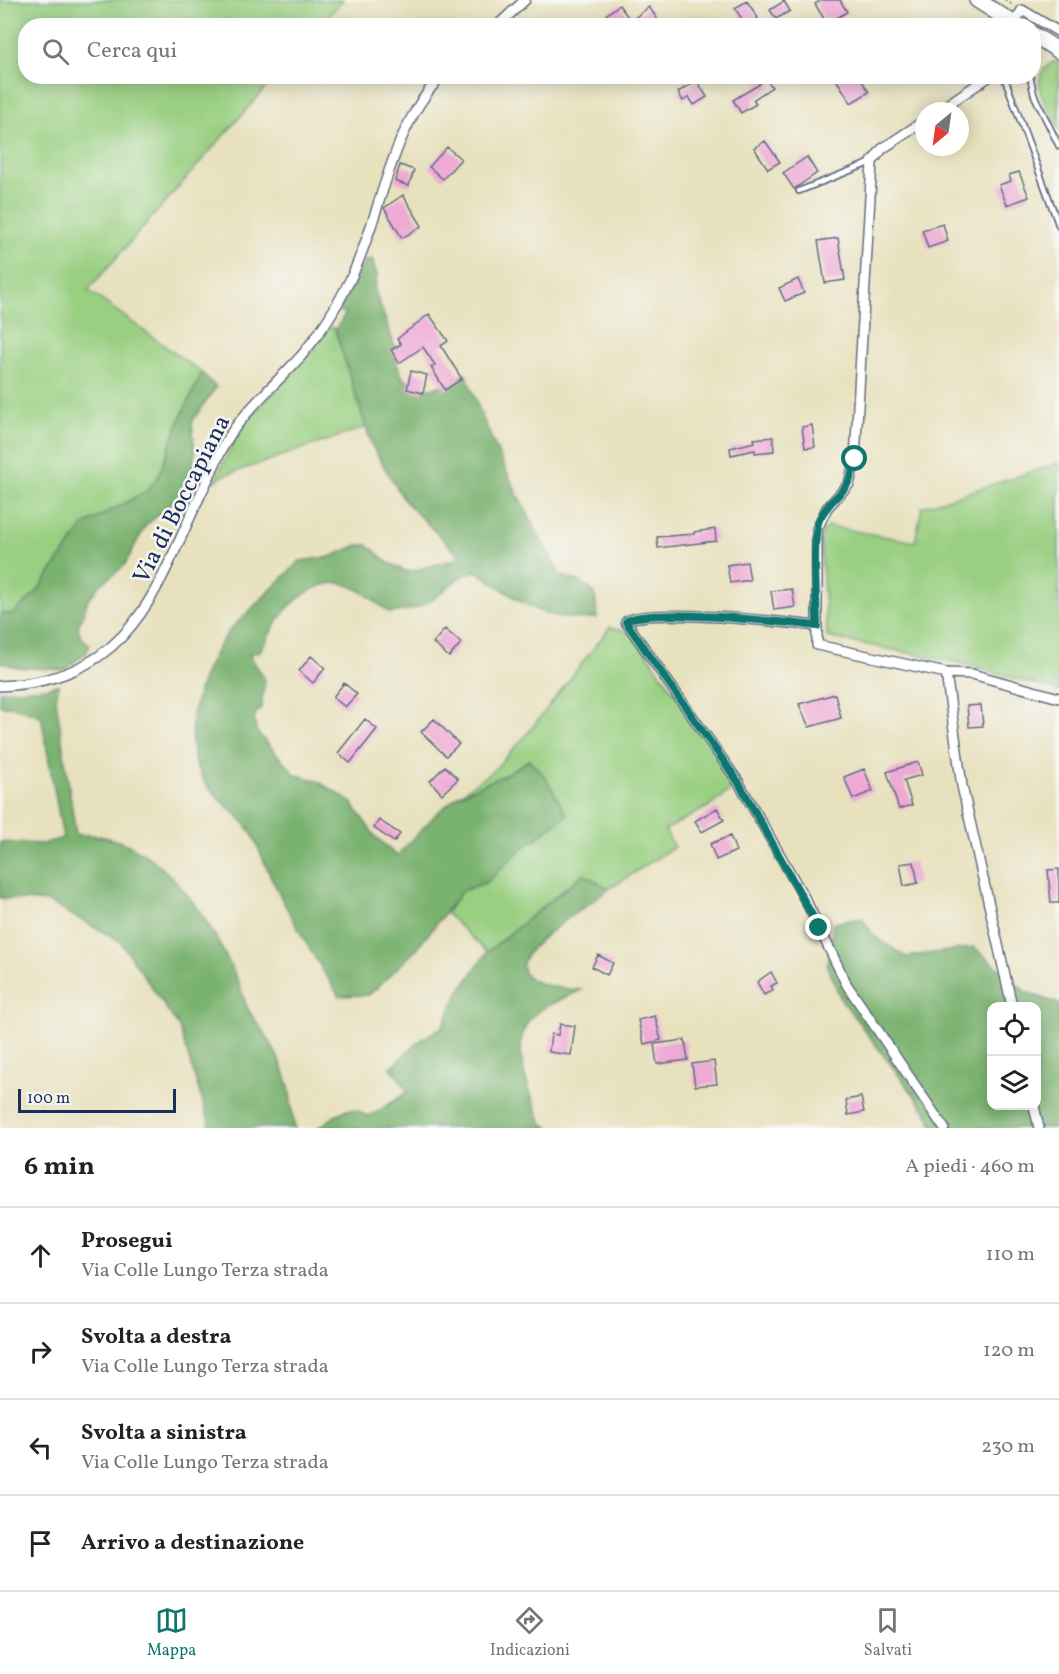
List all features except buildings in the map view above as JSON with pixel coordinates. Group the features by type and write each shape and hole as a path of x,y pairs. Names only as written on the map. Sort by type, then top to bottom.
{"main road":[{"path":"977,0 1006,18"},
{"path":"1041,43 1059,51"}],"street":[{"path":"506,18 525,0"},
{"path":"1019,18 1022,10 1035,18"},
{"path":"1041,22 1057,32"},
{"name":"Via di Boccapiana","path":"0,686 35,683 64,675 106,650 142,615 166,573 186,524 231,433 303,354 335,307 361,256 404,128 435,84"},
{"path":"951,102 978,84"},
{"path":"915,127 882,149 872,162 855,459 849,484 824,513 817,529 817,645 946,673 972,674 1059,698"},
{"path":"817,626 682,615 633,617 626,622 739,783 806,901 847,985 944,1128"},
{"path":"946,673 962,786 1011,1002"},
{"path":"1035,1110 1039,1128"}],"lane":[{"path":"1007,84 1059,226"},
{"path":"1032,84 1034,95 1059,146"},
{"path":"799,191 872,162"}],"green space":[{"path":"0,0 343,0 326,18 18,18 18,84 269,84 88,290 202,373 181,417 158,477 147,491 84,525 37,592 13,614 0,614"},
{"path":"1053,62 1059,62 1059,128 1041,94 1039,84 1045,69"},
{"path":"372,259 377,275 375,291 393,341 397,364 402,376 414,389 435,388 466,374 497,452 534,527 561,576 581,582 595,593 597,618 561,617 532,608 476,571 458,579 422,606 390,613 354,587 338,583 328,584 308,592 291,605 278,620 259,652 249,654 265,680 261,708 254,716 256,731 296,775 316,780 351,802 374,835 397,856 436,814 459,795 505,775 529,760 544,775 567,815 520,850 487,882 462,891 415,951 369,995 339,996 293,920 251,832 207,785 197,767 192,748 192,728 200,687 208,667 228,632 300,561 330,557 358,545 368,545 387,562 408,572 461,558 404,500 372,446 335,330 346,313 339,311 365,260"},
{"path":"331,327 335,329 366,427 223,476 213,483 243,425 313,350"},
{"path":"202,373 216,387 192,422 195,453 192,468 168,507 146,525 124,566 100,585 88,600 78,627 81,637 90,645 86,653 64,670 16,667 0,662 0,614 13,614 37,592 84,525 147,491 158,477 181,417"},
{"path":"1059,463 1059,691 960,663 827,637 820,536 828,526 915,542 922,507"},
{"path":"610,627 632,633 739,783 713,804 665,830 674,847 609,889 583,874 487,952 446,913 462,891 487,882 520,850 544,833 529,760 505,775 459,795 495,769 528,733"},
{"path":"59,684 56,699 76,835 105,837 131,847 155,862 195,905 226,956 249,1011 281,1064 289,1089 295,1128 211,1128 179,1027 120,941 48,902 0,898 0,842 42,844 63,838 41,716 11,706 0,706 0,691 46,688"},
{"path":"584,874 609,889 549,933 532,948 523,963 526,975 544,984 581,990 539,1011 528,1021 523,1034 522,1065 526,1081 542,1123 549,1128 317,1128 347,1110 353,1109 366,1116 374,1114 408,1092 391,1067 421,1040 442,1027 460,991 487,952"},
{"path":"862,918 873,935 906,957 974,947 1026,992 1059,1004 1059,1128 934,1128 926,1111 841,999 827,966 834,923"}],"route":[{"path":"819,928 739,783 649,654 628,628 626,622 633,617 682,615 817,626 817,529 827,508 849,484 855,459"}]}
